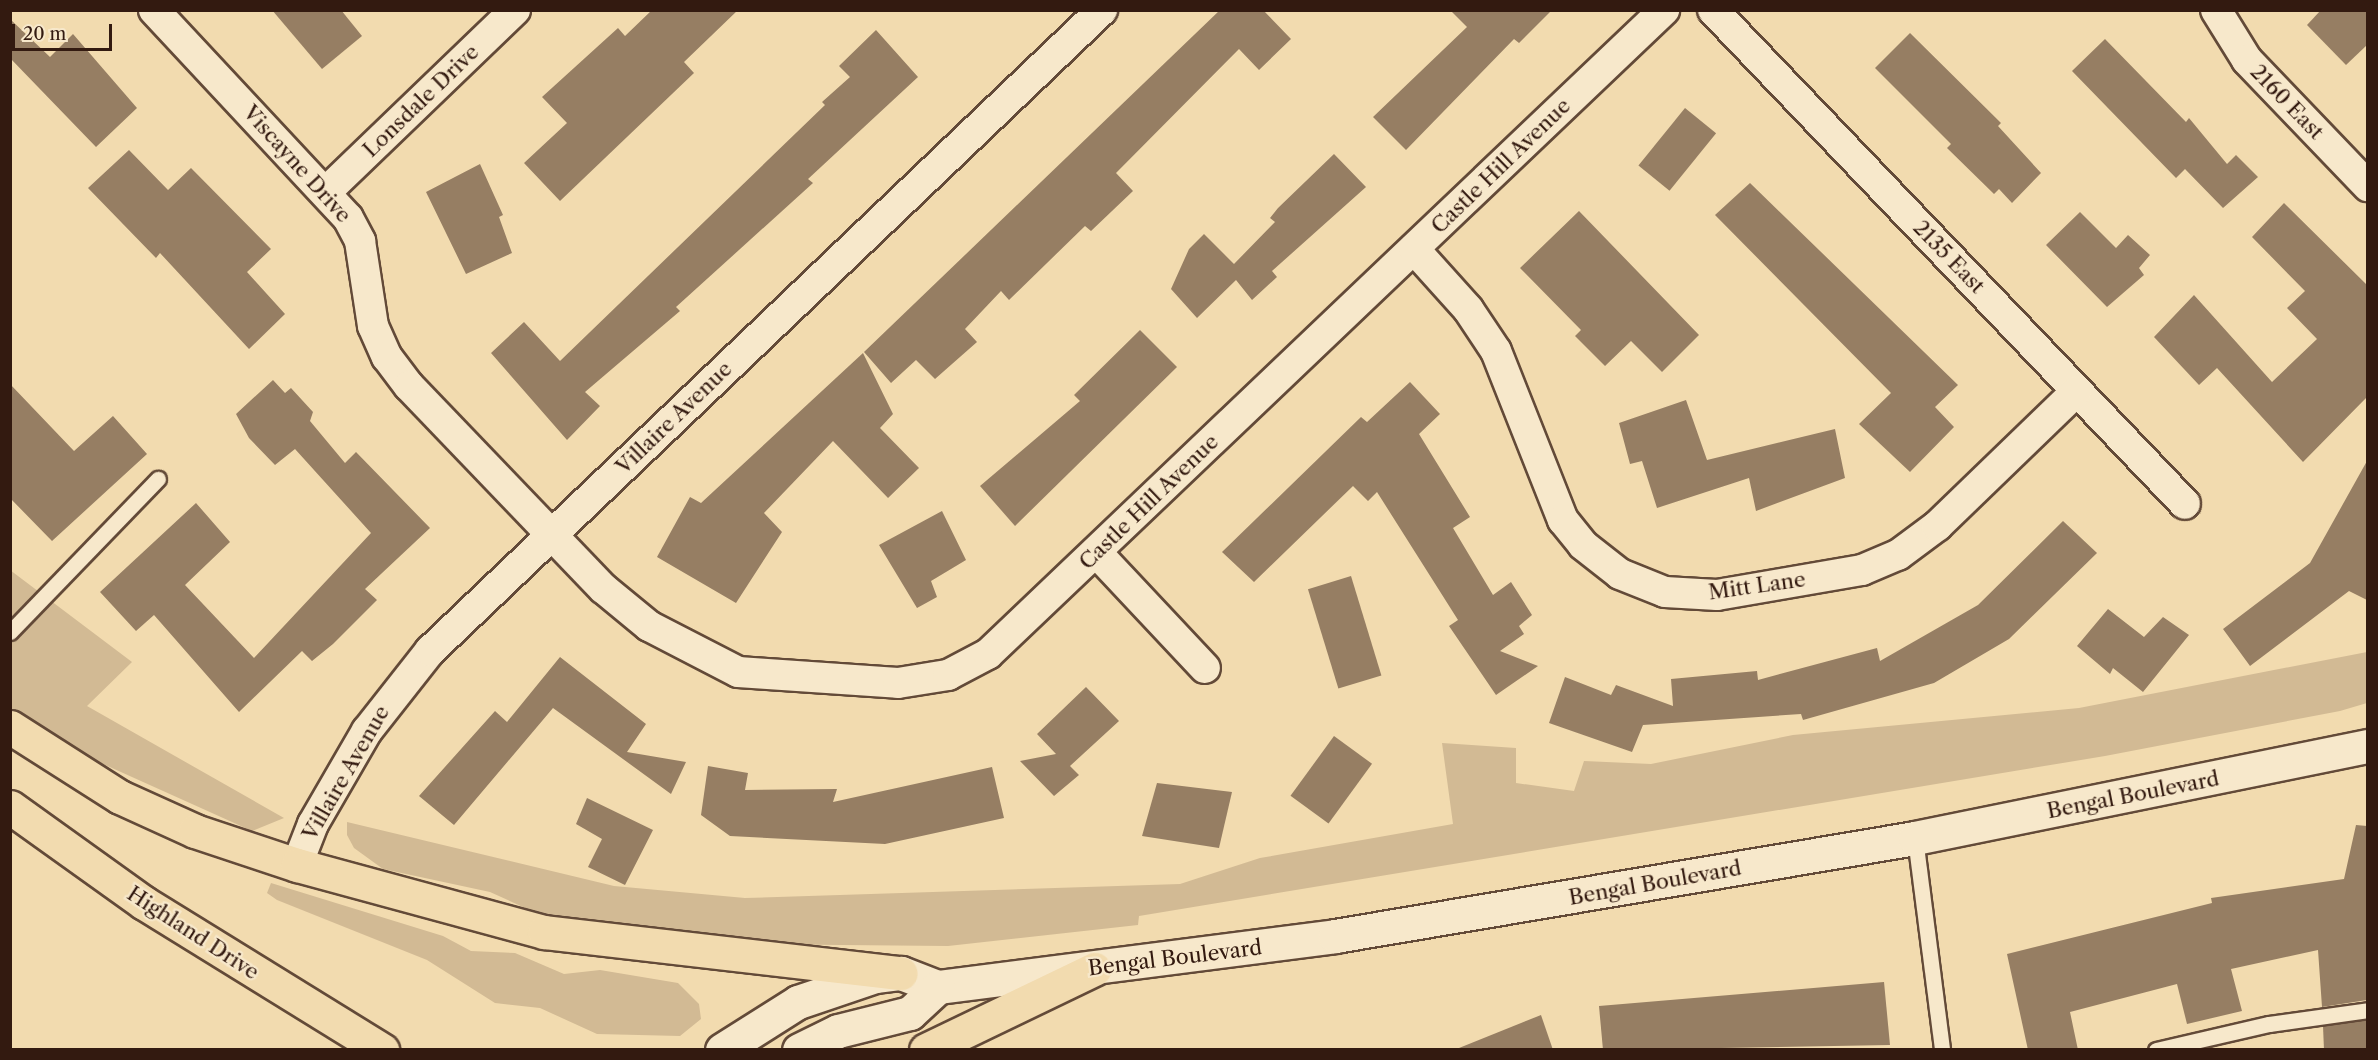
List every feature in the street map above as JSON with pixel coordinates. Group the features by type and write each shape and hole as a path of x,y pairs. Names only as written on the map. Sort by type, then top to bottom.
{"main road":[{"path":"10,727 120,797 195,831 297,865 544,932 901,973"},
{"name":"Bengal Boulevard","path":"901,973 938,987 1094,969 1335,936 1916,838 2367,746"},
{"name":"Highland Drive","path":"10,807 153,909 381,1050"},
{"path":"926,1050 1094,969"},
{"path":"722,1050 798,1002 901,973"},
{"path":"799,1050 837,1031 910,1013 938,987"}],"street":[{"name":"Viscayne Drive","path":"154,10 327,191 360,241 374,326 387,357 553,533"},
{"name":"Lonsdale Drive","path":"327,191 515,10"},
{"name":"Villaire Avenue","path":"297,865 313,824 397,687 553,533 1102,10"},
{"name":"Castle Hill Avenue","path":"553,533 604,589 649,626 697,654 738,672 898,683 948,675 988,654 1664,10"},
{"name":"2135 East","path":"1713,10 2185,504"},
{"name":"2160 East","path":"2216,11 2247,60 2367,186"},
{"name":"Mitt Lane","path":"1414,249 1468,309 1496,351 1563,520 1583,545 1620,574 1665,592 1717,595 1862,570 1898,555 1937,526 2077,391"},
{"path":"1096,552 1205,668"}],"lane":[{"path":"10,632 159,479"},
{"path":"1916,838 1942,1050"},
{"path":"2156,1050 2269,1024 2367,1010"}],"shaded area":[{"path":"10,570 132,662 87,706 284,818 252,831 92,759 11,710"},
{"path":"2367,652 2367,703 2340,711 2105,756 1139,916 1138,925 948,946 747,944 552,920 490,892 383,869 354,848 347,835 347,822 614,886 745,898 1180,884 1260,858 1453,824 1442,743 1516,748 1516,783 1574,791 1584,761 1651,764 1793,735 2079,708"},
{"path":"271,883 443,936 471,951 515,953 564,974 600,970 678,983 699,1004 701,1019 680,1036 597,1034 540,1008 495,1003 427,960 277,900 267,893"}],"building":[{"path":"272,10 341,10 362,36 322,69"},
{"path":"652,10 738,10 684,62 694,73 560,201 524,163 567,123 542,97 618,28 625,36"},
{"path":"1220,10 1263,10 1291,39 1259,70 1239,49 1116,173 1133,191 1091,231 1085,226 1009,300 1001,291 965,329 977,342 935,379 916,360 891,383 864,352"},
{"path":"1450,10 1552,10 1519,43 1514,39 1406,150 1373,117 1467,27"},
{"path":"2321,10 2367,10 2367,45 2346,65 2307,25"},
{"path":"10,19 50,57 73,34 137,108 96,147 10,58"},
{"path":"876,30 918,77 808,179 813,183 676,307 680,311 585,392 600,406 567,440 491,353 524,322 560,361 825,105 822,102 850,77 839,66"},
{"path":"1910,33 2001,123 1998,126 2041,173 2012,203 1999,189 1994,194 1947,148 1951,144 1875,68"},
{"path":"2105,39 2186,122 2189,118 2227,164 2236,155 2258,177 2223,208 2185,169 2176,178 2072,71"},
{"path":"1685,108 1716,133 1670,191 1638,166"},
{"path":"129,150 168,190 191,168 271,249 247,272 285,314 249,349 160,253 156,258 88,188"},
{"path":"1334,154 1366,187 1272,271 1277,277 1252,300 1236,280 1197,318 1171,289 1189,249 1204,234 1234,264 1275,222 1270,218 1278,208"},
{"path":"480,164 503,215 499,217 512,253 466,274 426,192"},
{"path":"1750,183 1958,385 1935,407 1954,427 1910,472 1859,424 1891,393 1715,215"},
{"path":"2284,203 2367,285 2367,397 2303,462 2217,368 2199,385 2154,337 2194,295 2272,382 2317,339 2287,308 2305,291 2252,237"},
{"path":"1579,211 1699,335 1662,372 1631,341 1605,366 1575,336 1581,330 1520,268"},
{"path":"2080,212 2116,248 2128,235 2150,255 2139,268 2144,275 2107,307 2046,245"},
{"path":"1140,330 1177,367 1015,526 980,486 1080,401 1074,395"},
{"path":"863,353 893,414 880,428 919,468 888,498 833,441 764,513 782,532 736,603 657,557 690,497 701,503"},
{"path":"273,380 285,393 291,388 313,412 310,421 345,463 356,452 430,528 365,589 377,600 333,644 312,661 302,651 239,712 154,615 136,631 100,592 196,503 230,542 185,585 254,658 371,533 295,449 275,465 249,438 236,414"},
{"path":"1410,382 1440,414 1419,434 1470,517 1453,528 1493,595 1511,582 1532,615 1519,626 1524,634 1500,651 1538,666 1496,695 1449,626 1458,620 1377,492 1368,501 1353,486 1254,582 1222,552 1361,417 1367,422"},
{"path":"10,384 74,451 113,416 147,454 52,541 10,498"},
{"path":"1686,400 1707,460 1835,429 1845,478 1756,511 1749,478 1657,508 1642,461 1630,464 1619,423"},
{"path":"2367,461 2367,600 2349,591 2250,666 2223,629 2310,563"},
{"path":"942,511 966,560 931,581 937,597 917,608 879,545"},
{"path":"2063,521 2097,553 2009,639 1934,683 1803,720 1801,714 1643,725 1632,752 1549,723 1565,677 1611,695 1616,685 1673,706 1671,679 1757,671 1758,680 1877,648 1880,661 1978,605"},
{"path":"1351,576 1381,675 1338,689 1308,589"},
{"path":"2108,609 2144,637 2163,617 2189,635 2143,692 2113,668 2110,674 2077,646"},
{"path":"560,657 646,724 627,752 686,762 671,794 553,708 454,825 419,796 495,711 507,722"},
{"path":"1086,687 1119,721 1070,766 1079,775 1054,796 1020,761 1056,754 1037,734"},
{"path":"1334,736 1372,764 1329,823 1291,796"},
{"path":"708,766 748,773 745,790 837,789 833,802 992,767 1004,818 885,844 730,836 701,815"},
{"path":"1157,783 1232,792 1219,848 1142,836"},
{"path":"587,798 653,830 625,885 588,867 602,839 576,824"},
{"path":"2356,825 2367,826 2367,1000 2322,1007 2318,950 2231,969 2242,1011 2187,1024 2177,984 2070,1012 2078,1050 2028,1050 2007,954 2212,903 2211,898 2344,879"},
{"path":"1884,982 1890,1045 1603,1050 1599,1006"},
{"path":"1541,1015 1553,1050 1459,1050 1459,1048"},
{"path":"2367,1020 2367,1050 2324,1050 2323,1026"}]}
